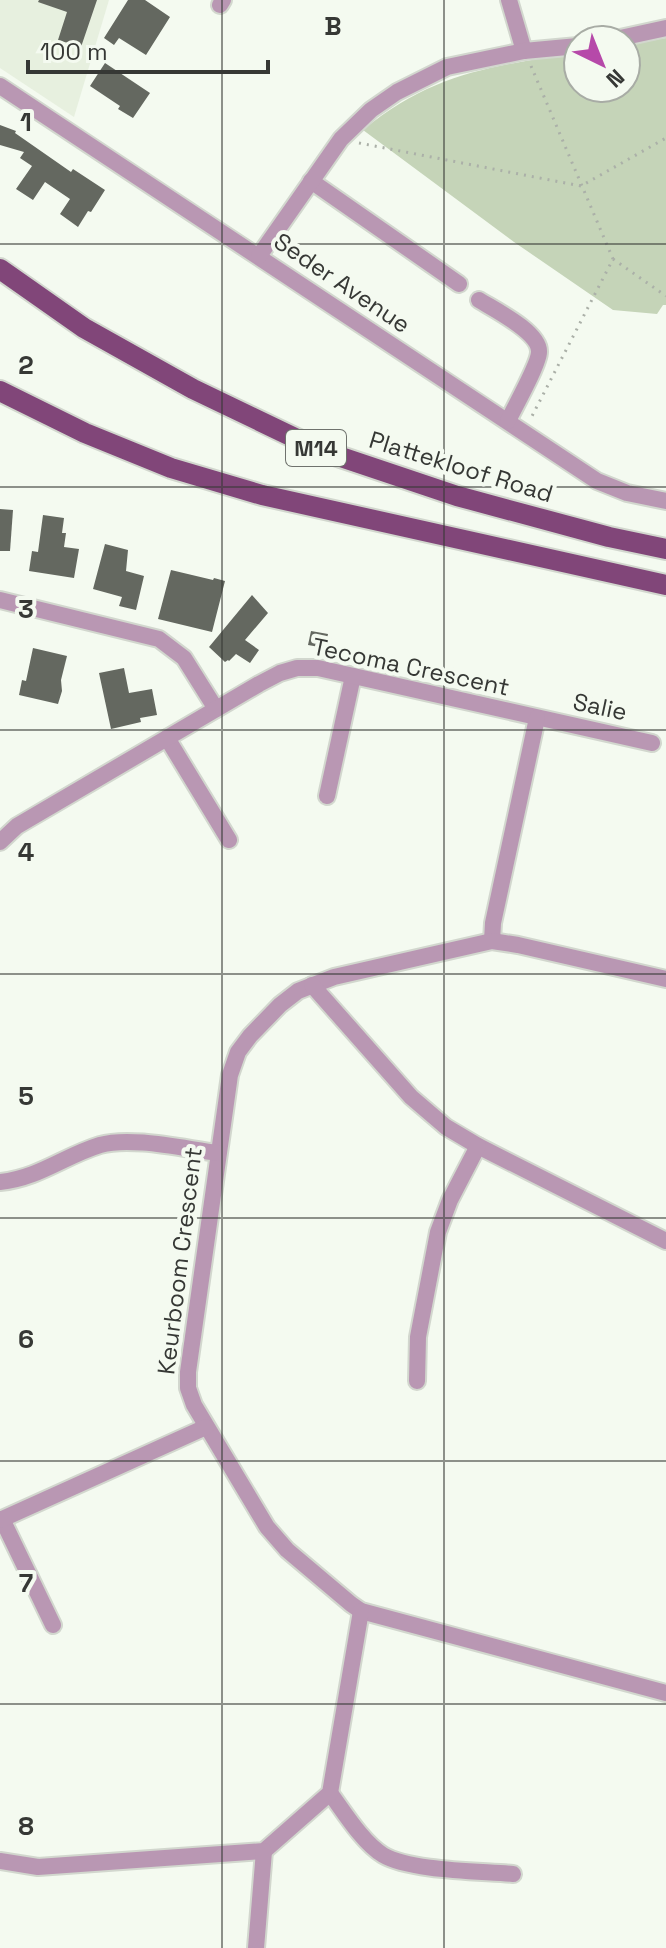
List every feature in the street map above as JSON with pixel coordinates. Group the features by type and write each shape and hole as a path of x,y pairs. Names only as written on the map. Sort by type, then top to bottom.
{"main road":[{"name":"Plattekloof Road","path":"0,269 84,328 193,389 320,450 457,496 666,549"},
{"name":"M14","path":"0,391 85,433 171,468 262,495 666,585"}],"street":[{"path":"509,0 524,51"},
{"path":"642,33 666,28"},
{"path":"259,256 341,139 371,110 397,92 447,67 524,51 562,47"},
{"name":"Seder Avenue","path":"0,86 597,481 627,493 666,501"},
{"path":"311,181 459,284"},
{"path":"479,300 527,330 540,350 508,421"},
{"path":"0,600 159,639 184,658 216,709"},
{"name":"Tecoma Crescent","path":"0,842 17,826 280,673 297,668 318,668 537,718 493,923 492,941"},
{"path":"327,796 353,676"},
{"name":"Salie","path":"537,718 652,743"},
{"path":"167,738 229,840"},
{"name":"Keurboom Crescent","path":"666,979 492,941 334,977 298,991 280,1005 238,1052 230,1075 188,1372 188,1388 194,1405 267,1527 298,1560 361,1611 666,1693"},
{"path":"312,985 428,1114 478,1146 666,1241"},
{"path":"0,1182 30,1177 97,1146 115,1142 138,1142 218,1153"},
{"path":"417,1381 418,1337 438,1232 450,1200 478,1146"},
{"path":"53,1625 1,1520 206,1427"},
{"path":"0,1861 38,1867 264,1851 330,1793 361,1611"},
{"path":"330,1793 368,1842 383,1855 425,1866 513,1874"},
{"path":"256,1948 264,1851"}],"path":[{"path":"524,51 613,259 666,296"},
{"path":"341,139 581,186 666,138"},
{"path":"524,432 613,259"}],"shaded area":[{"path":"0,0 109,0 74,117 0,68"}],"green space":[{"path":"666,38 666,305 657,314 613,310 514,242 363,130 414,95 439,84 490,68 562,55 562,104 642,104 642,42"}],"building":[{"path":"39,0 97,0 81,47 58,40 67,12"},
{"path":"128,0 145,0 170,17 146,55 119,38 114,45 104,38"},
{"path":"105,63 150,93 133,118 90,86"},
{"path":"0,125 16,131 71,172 73,169 105,190 78,227 60,214 70,199 45,182 33,200 16,189 32,166 20,158 24,152 0,145"},
{"path":"0,509 13,510 10,551 0,551"},
{"path":"43,515 64,518 64,547 79,549 74,578 29,571 32,551 38,552"},
{"path":"105,544 128,550 126,571 144,576 136,610 119,606 122,597 93,589"},
{"path":"171,570 225,581 212,632 158,619"},
{"path":"252,595 268,613 245,640 259,650 250,663 236,654 225,662 209,647"},
{"path":"311,631 328,634 325,648 308,645"},
{"path":"33,648 67,656 58,704 19,695 22,680 26,681"},
{"path":"124,668 129,693 152,689 157,715 111,729 99,673"}]}
